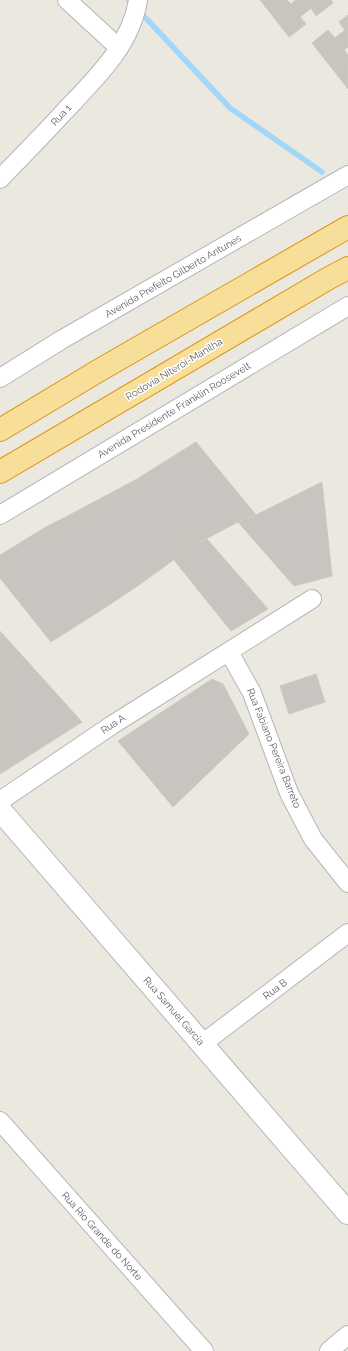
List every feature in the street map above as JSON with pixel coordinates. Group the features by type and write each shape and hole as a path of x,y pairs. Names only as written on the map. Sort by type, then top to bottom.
{"highway":[{"path":"0,430 98,371 348,227"},
{"name":"Rodovia Niterói-Manilha","path":"0,472 348,268"}],"street":[{"path":"67,0 122,42"},
{"name":"Rua 1","path":"0,179 98,75 122,42 133,20 138,2"},
{"name":"Avenida Prefeito Gilberto Antunes","path":"0,378 68,336 348,175"},
{"name":"Avenida Presidente Franklin Roosevelt","path":"0,515 348,306"},
{"name":"Rua A","path":"0,801 112,725 312,599"},
{"name":"Rua Fabiano Pereira Barreto","path":"229,652 252,693 289,793 313,838 348,883"},
{"name":"Rua Samuel Garcia","path":"0,810 348,1213"},
{"name":"Rua B","path":"202,1044 348,933"},
{"name":"Rua Rio Grande do Norte","path":"0,1121 204,1351"},
{"path":"329,1351 348,1335"}],"building":[{"path":"260,0 280,0 268,10"},
{"path":"280,0 287,0 291,4 296,0 331,0 333,3 316,16 311,8 300,17 306,24 289,37 268,10"},
{"path":"348,15 348,47 344,50 348,55 348,60 334,71 312,43 328,30 335,38 345,30 339,22"},
{"path":"348,60 348,89 334,71"},
{"path":"196,442 256,515 238,522 194,545 137,479"},
{"path":"137,479 194,545 139,585 77,511"},
{"path":"322,482 332,576 294,586 238,522 256,515"},
{"path":"77,511 139,585 109,605 46,527"},
{"path":"46,527 109,605 51,642 0,578 0,555"},
{"path":"207,539 268,609 231,631 174,560 194,545"},
{"path":"0,631 82,722 0,774"},
{"path":"316,674 325,702 289,714 280,686"},
{"path":"212,679 223,684 249,734 173,807 118,741"}],"waterway":[{"path":"129,0 230,108 322,172"}]}
